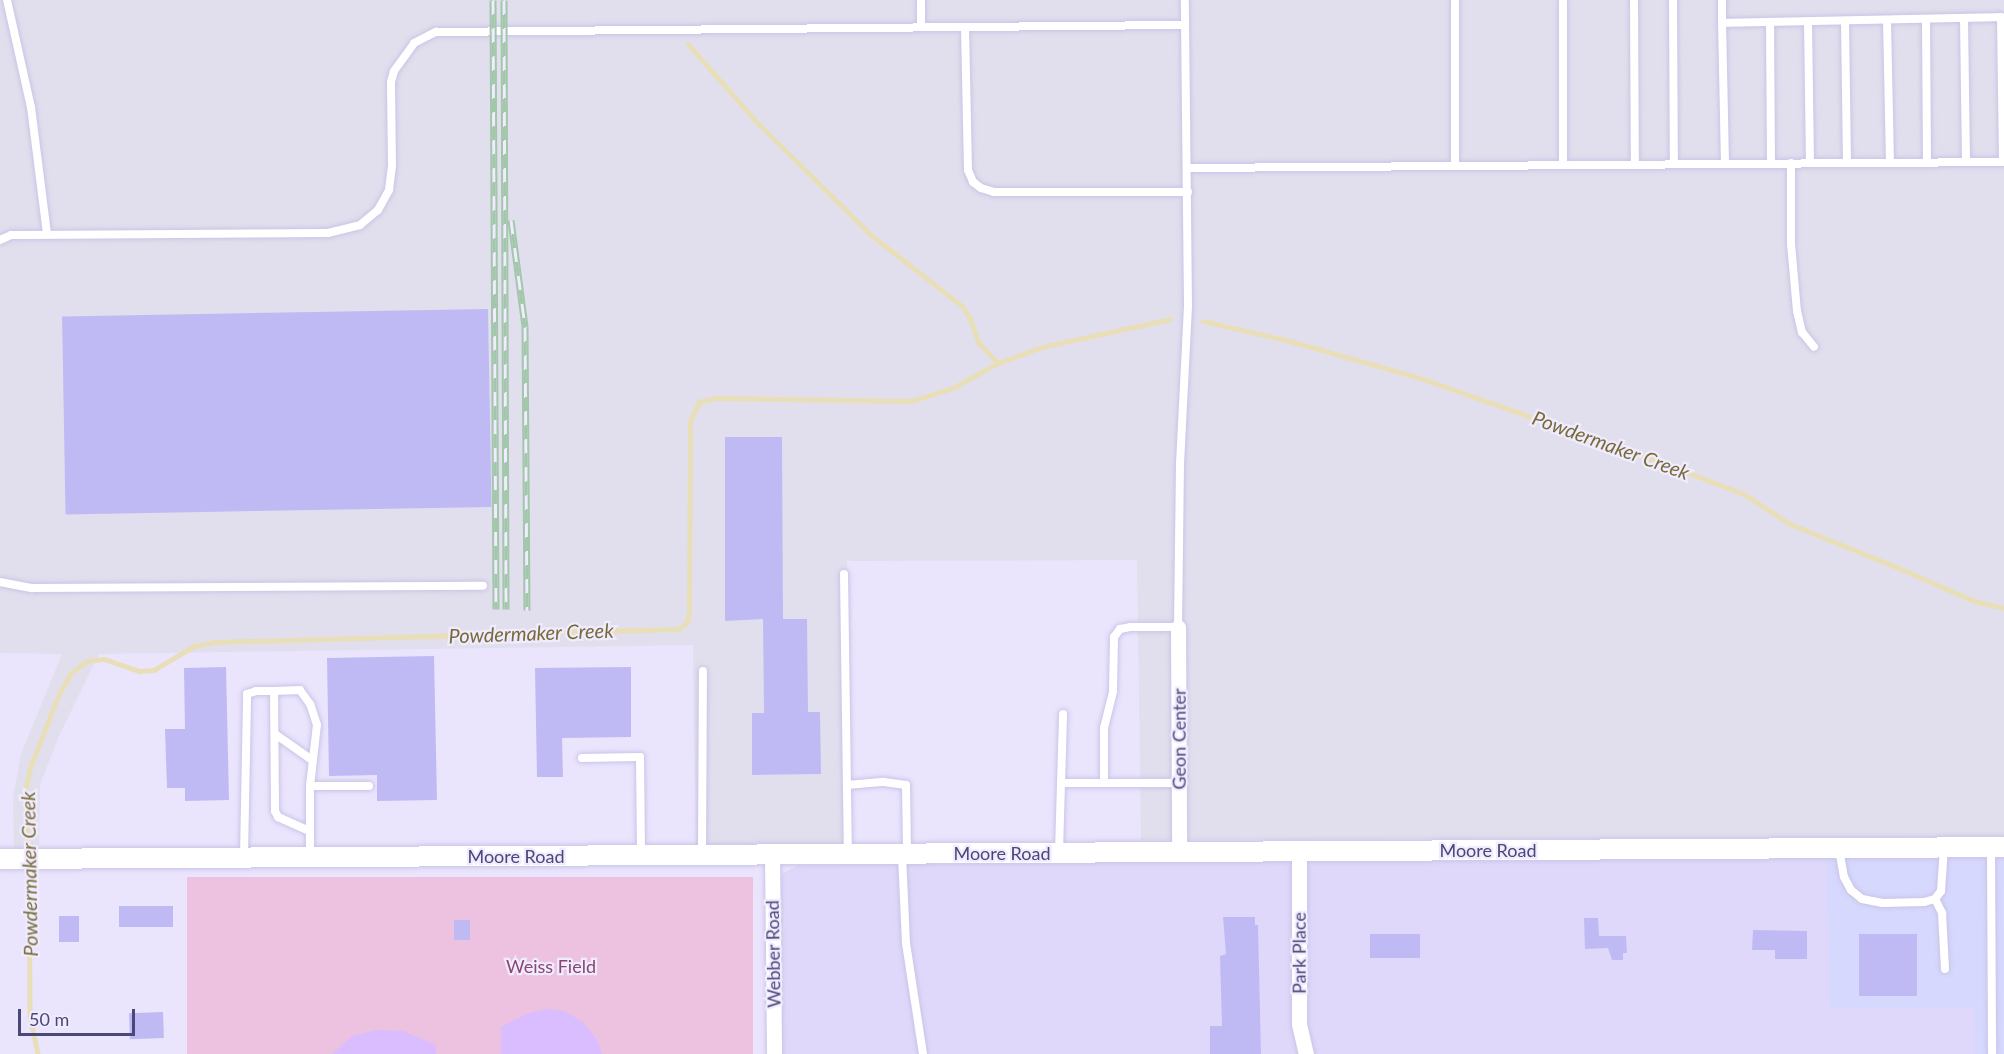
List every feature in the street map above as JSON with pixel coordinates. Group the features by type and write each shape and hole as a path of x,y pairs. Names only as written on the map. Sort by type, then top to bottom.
{"street":[{"name":"Geon Center","path":"1178,627 1179,851"},
{"name":"Moore Road","path":"0,859 1998,847"},
{"name":"Park Place","path":"1299,851 1299,1024 1306,1054"},
{"name":"Webber Road","path":"772,854 774,1054"}],"lane":[{"path":"7,0 31,107 47,234"},
{"path":"921,0 921,27"},
{"path":"1104,783 1104,728 1113,691 1114,637 1120,629 1130,627 1178,627 1179,472 1188,306 1185,0"},
{"path":"1455,0 1455,165"},
{"path":"1634,0 1635,164"},
{"path":"1673,0 1674,164"},
{"path":"1722,0 1725,164"},
{"path":"1563,2 1563,164"},
{"path":"1964,18 1966,162"},
{"path":"1188,168 2003,162 2001,18 1722,23"},
{"path":"1926,19 1927,162"},
{"path":"1887,20 1890,162"},
{"path":"1808,21 1810,163"},
{"path":"1845,21 1847,163"},
{"path":"1770,22 1772,163"},
{"path":"0,240 11,236 47,234 328,233 360,225 368,220 386,200 391,181 391,82 394,71 414,43 436,32 1185,25"},
{"path":"965,27 968,170 973,182 981,188 994,192 1188,192"},
{"path":"1791,163 1791,244 1797,311 1802,332 1814,347"},
{"path":"844,574 848,854"},
{"path":"0,582 32,588 483,586"},
{"path":"702,671 702,855"},
{"path":"244,857 247,694 256,691 300,690 310,704 317,725 310,786 310,857"},
{"path":"274,691 275,811 278,817 310,831"},
{"path":"1059,852 1061,783 1064,765 1064,714"},
{"path":"275,734 312,760"},
{"path":"582,758 640,758 641,855"},
{"path":"847,785 884,782 906,785 904,854 906,943 922,1054"},
{"path":"1061,783 1179,783"},
{"path":"310,786 369,786"},
{"path":"1839,848 1844,877 1851,890 1862,899 1883,903 1924,902 1935,899 1941,891 1944,847"},
{"path":"1992,1054 1998,847"},
{"path":"1935,899 1942,912 1945,969"}],"shaded area":[{"path":"0,0 2004,0 2004,837 1141,840 1137,560 847,561 849,846 696,846 693,645 99,654 59,736 40,785 39,850 14,851 13,798 21,754 62,654 0,653"},
{"path":"1826,856 1975,1009 1975,1054 781,1054 780,882 783,873 799,865"},
{"path":"1826,856 2004,857 2004,1054 1975,1054 1974,1009 1829,1009"}],"green space":[{"name":"Weiss Field","path":"187,877 753,877 753,1054 187,1054"}],"sand":[{"path":"547,1009 564,1011 583,1022 597,1040 602,1054 501,1054 501,1027 526,1014"},
{"path":"376,1030 403,1031 436,1045 436,1054 332,1054 352,1036"}],"building":[{"path":"488,309 491,507 66,514 62,316"},
{"path":"725,437 782,437 783,619 807,619 808,712 820,712 821,774 752,775 752,713 764,713 763,619 725,621"},
{"path":"434,656 437,800 377,801 377,775 329,776 327,658"},
{"path":"226,667 229,800 185,801 185,788 167,788 165,729 185,729 184,668"},
{"path":"631,667 631,737 562,738 563,777 537,777 535,668"},
{"path":"119,906 173,906 173,927 119,927"},
{"path":"59,916 79,916 79,942 59,942"},
{"path":"1223,917 1255,917 1255,925 1258,925 1261,1054 1210,1054 1210,1026 1222,1026 1220,956 1226,954"},
{"path":"1584,918 1598,918 1599,936 1626,936 1627,953 1623,953 1623,960 1612,960 1608,948 1585,949"},
{"path":"454,920 470,920 470,940 454,940"},
{"path":"1753,930 1807,931 1807,959 1775,959 1775,950 1752,950"},
{"path":"1370,934 1420,934 1420,958 1370,958"},
{"path":"1859,934 1917,934 1917,996 1859,996"},
{"path":"163,1012 164,1038 130,1039 129,1013"}],"waterway":[{"path":"688,44 759,124 870,234 962,306 971,320 979,343 998,363"},
{"name":"Powdermaker Creek","path":"28,854 25,791 31,765 59,694 71,673 87,661 104,659 139,671 154,670 194,646 214,642 679,629 687,622 689,611 690,422 699,402 716,398 912,401 953,388 998,363 1042,347 1170,319"},
{"name":"Powdermaker Creek","path":"1203,321 1290,341 1423,379 1668,465 1744,494 1790,524 1974,601 2004,608"},
{"name":"Powdermaker Creek","path":"29,862 30,1016 38,1054"}],"railway":[{"path":"493,0 496,609"},
{"path":"504,0 506,609"},
{"path":"511,220 525,327 527,610"}]}
